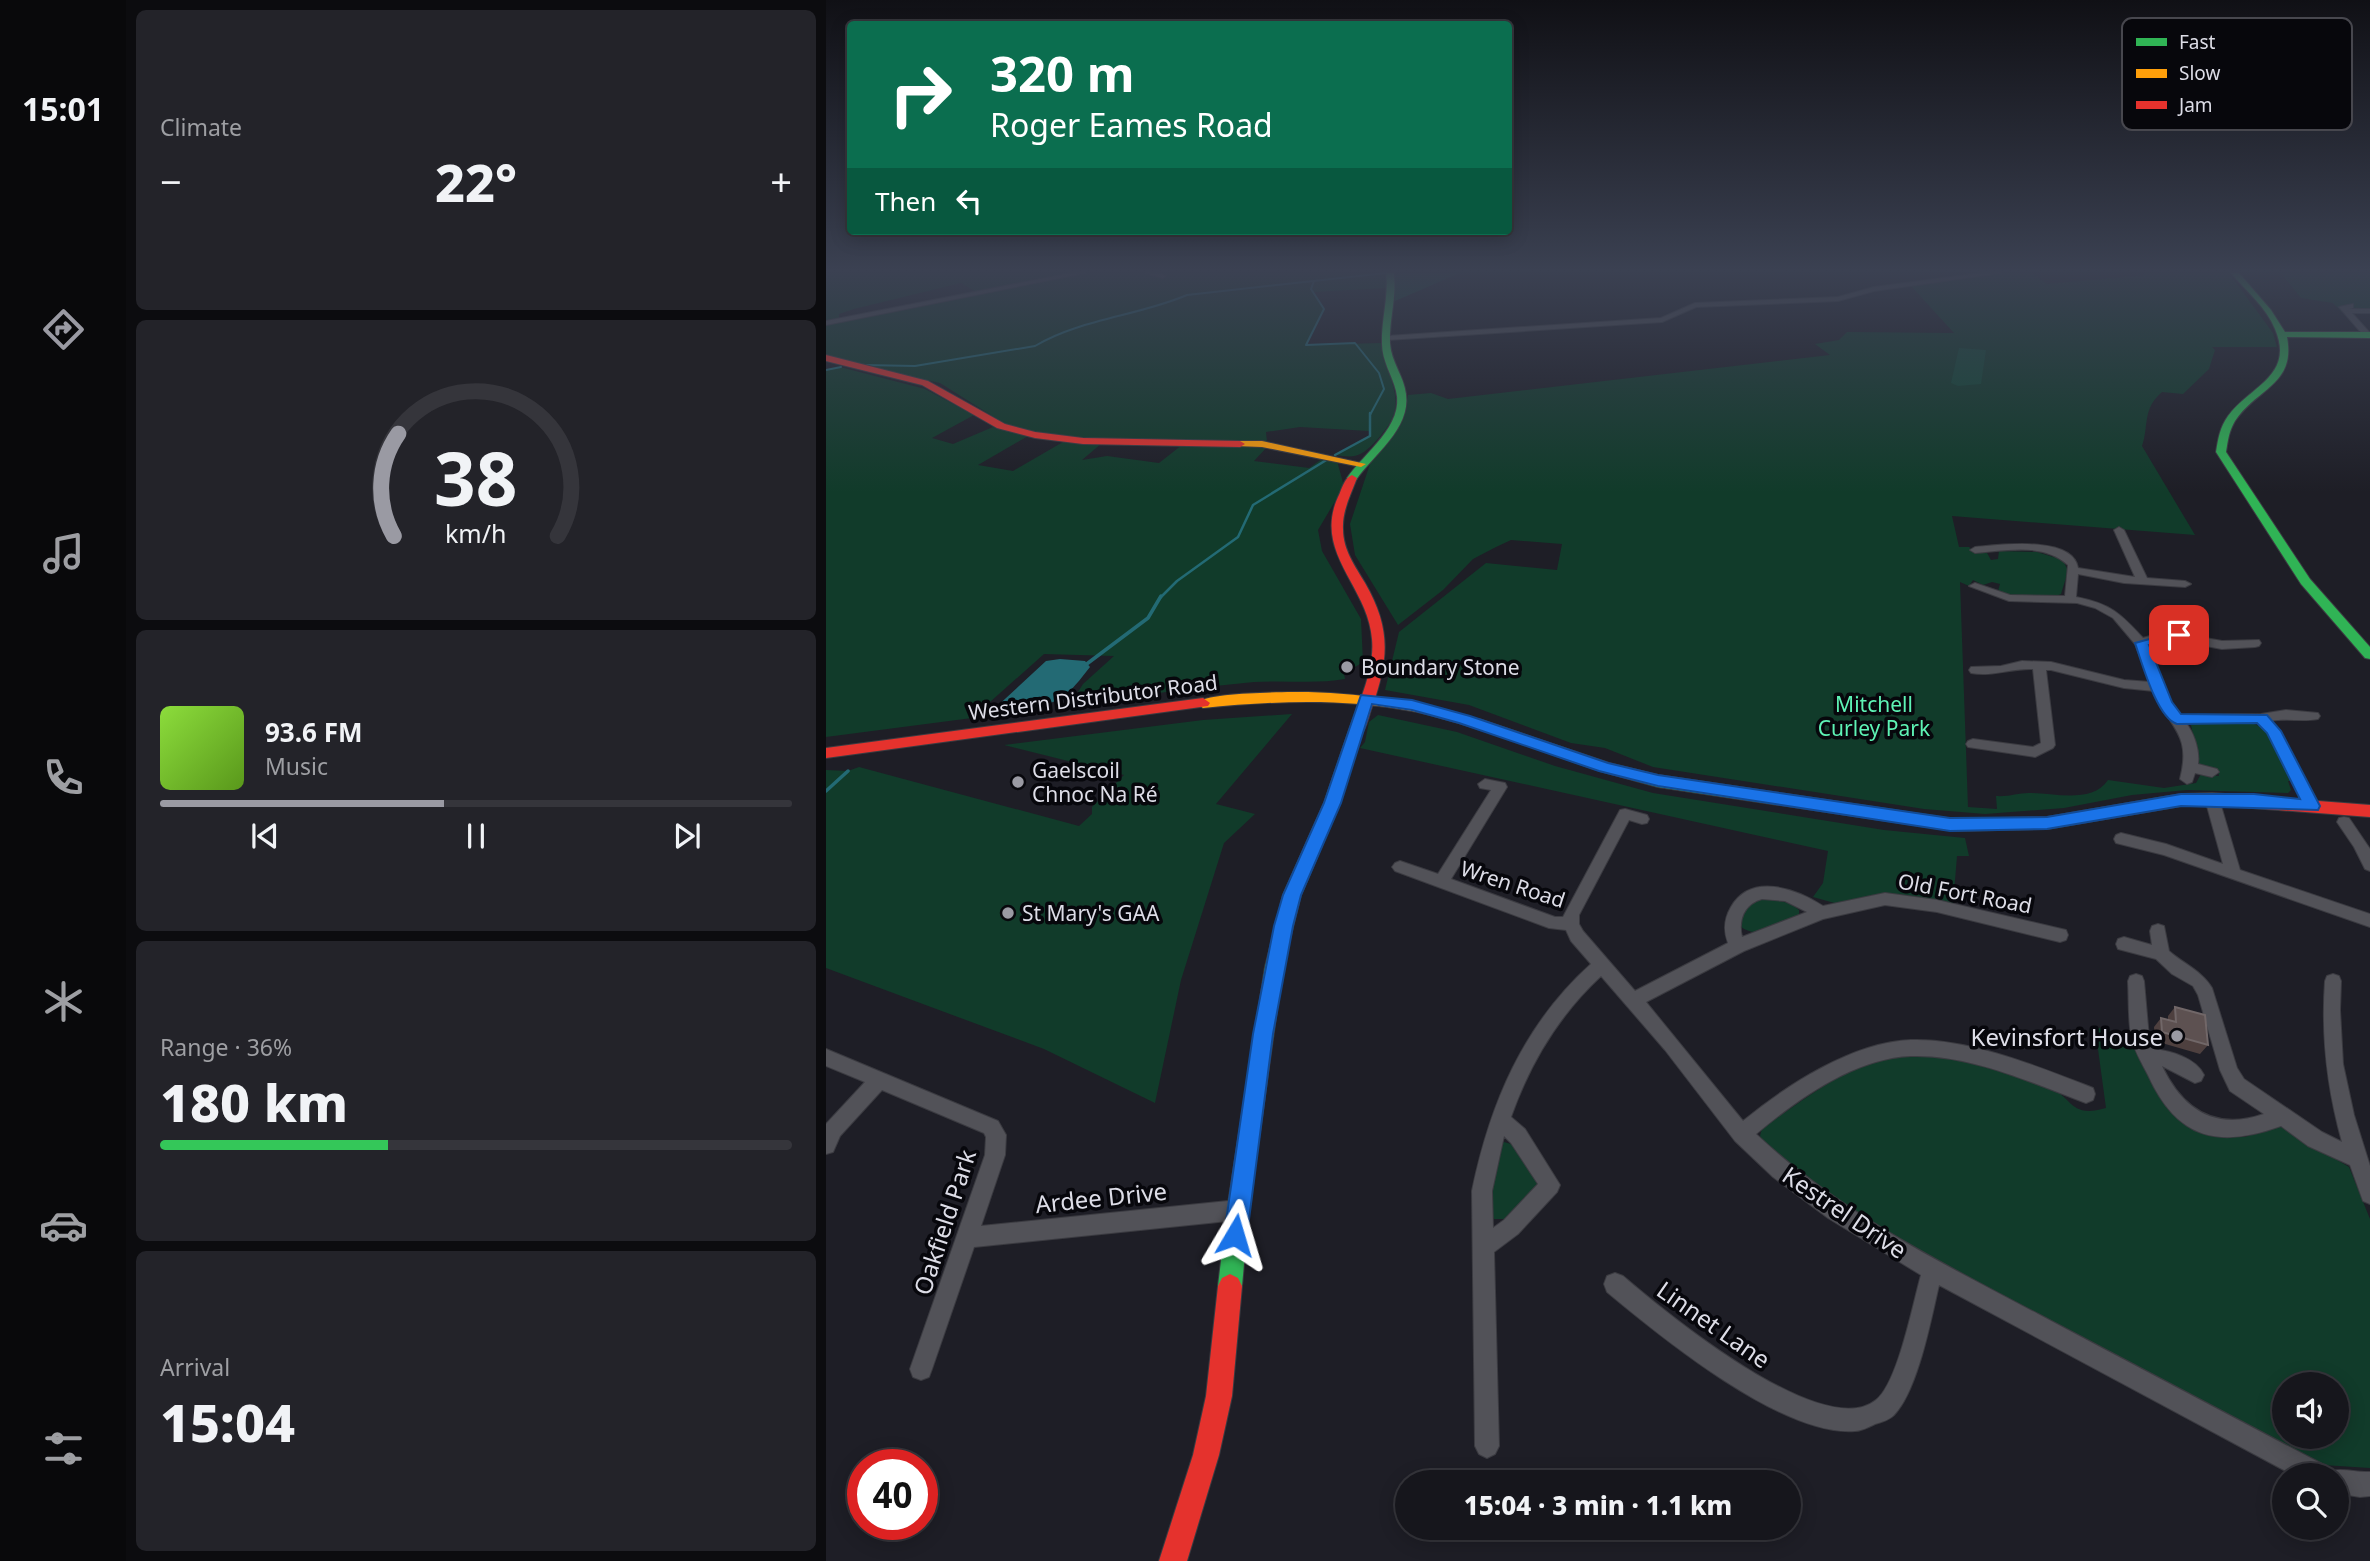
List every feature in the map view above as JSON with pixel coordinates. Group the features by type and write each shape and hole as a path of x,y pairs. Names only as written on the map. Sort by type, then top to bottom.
{"street":[{"path":"1173,1561 1206,1455 1219,1396 1238,1210 1269,994 1283,926 1292,895 1332,803 1378,663 1380,631 1371,602 1341,554 1335,527 1342,500 1361,464 1395,424 1402,405 1400,385 1387,353 1387,346"},
{"path":"2283,346 2285,353 2281,373 2233,414 2221,428 2219,443 2226,464 2305,581 2336,620 2370,655"},
{"path":"826,358 925,383 1001,426 1035,435 1083,441 1262,444 1361,464"},
{"path":"2135,539 2121,534 2142,580"},
{"path":"1975,550 1992,554 2035,549 2060,553 2068,558 2074,570 2070,599"},
{"path":"2074,570 2124,580 2185,584"},
{"path":"1985,588 2027,601 2070,599 2099,606 2117,616 2141,643 2165,703 2185,731 2189,773 2211,772"},
{"path":"2141,643 2167,635 2222,645 2255,643"},
{"path":"1975,670 2039,666 2067,668 2124,684 2159,687"},
{"path":"1973,744 2035,752 2048,745 2039,666"},
{"name":"Western Distributor Road","path":"826,753 1248,698 1321,696 1366,698 1412,705 1465,719 1605,767 1658,781 1950,825 2047,823 2181,800 2212,799 2370,811"},
{"path":"2177,719 2261,718 2286,714 2313,716"},
{"path":"2261,718 2273,731 2312,806"},
{"path":"1995,747 1996,763"},
{"name":"Wren Road","path":"1441,882 1500,787 1485,784"},
{"path":"2212,799 2233,873"},
{"path":"1571,924 1571,915 1625,814 1642,819"},
{"path":"2344,822 2365,844 2370,865"},
{"path":"2121,839 2166,850 2370,920"},
{"name":"Wren Road","path":"1400,867 1555,923 1571,924"},
{"path":"1738,946 1732,934 1734,918 1742,899 1754,892 1790,897 1810,905 1821,914"},
{"name":"Old Fort Road","path":"1634,1000 1738,946 1821,914 1885,899 1951,909 2060,935"},
{"name":"Kestrel Drive","path":"1571,924 1577,936 1634,1000 1742,1134 1780,1170 1835,1211 1933,1270 2295,1463"},
{"path":"2158,931 2161,954"},
{"path":"2124,944 2161,954 2178,969 2199,981 2206,993 2229,1070 2237,1085 2315,1139 2357,1158"},
{"path":"1487,1446 1482,1191 1488,1153 1499,1119 1538,1041 1568,999 1603,964"},
{"path":"2136,981 2140,1038 2161,1088 2174,1105 2194,1121 2212,1128 2238,1131 2249,1130 2282,1117"},
{"path":"2333,981 2329,1024 2334,1076 2370,1194"},
{"path":"1742,1134 1830,1074 1870,1056 1908,1048 1931,1049 2007,1067 2086,1094"},
{"path":"2148,1056 2170,1059 2195,1075"},
{"path":"826,1057 879,1080 833,1130 826,1145"},
{"name":"Oakfield Park","path":"879,1080 991,1127 996,1135 995,1155 969,1237 921,1368"},
{"path":"1485,1246 1511,1227 1550,1185 1518,1136 1499,1119"},
{"name":"Ardee Drive","path":"969,1237 1238,1210"},
{"name":"Linnet Lane","path":"1615,1284 1677,1337 1748,1384 1812,1412 1858,1421 1884,1410 1900,1384 1933,1270"},
{"path":"2349,1483 2360,1485 2370,1483"}],"green space":[{"path":"826,346 1382,346 1391,377 1395,406 1390,423 1374,443 1361,454 1352,456 1335,455 1369,436 1369,431 1300,427 1266,432 1267,442 1098,439 1037,432 1005,424 940,383 878,370 826,355"},
{"name":"Mitchell Curley Park","path":"1818,346 2277,346 2212,347 2215,350 2209,369 2183,394 2162,392 2151,405 2142,446 2195,535 1952,516 1959,547 1969,547 1975,553 1987,553 1991,560 1998,559 1999,551 2037,552 2063,560 2068,571 2061,594 2056,596 2011,598 1998,591 2000,584 1992,582 1983,585 1973,580 1969,586 1960,582 1968,807 1997,809 1996,796 2029,793 2083,795 2101,787 2108,780 2164,788 2196,783 2201,774 2219,776 2218,771 2199,764 2191,725 2204,723 2241,722 2263,728 2276,744 2293,781 2288,781 2291,790 2288,793 2187,790 2132,795 2064,808 1985,814 1924,809 1653,767 1605,748 1571,743 1469,705 1385,690 1399,632 1486,563 1557,570 1562,544 1511,540 1496,547 1473,559 1443,590 1398,625 1355,555 1350,524 1370,464 1403,420 1408,395 1431,393 1448,399 1830,355"},
{"path":"1959,348 1986,350 1981,384 1958,386 1951,383"},
{"path":"840,367 925,389 974,415 932,438 953,444 993,427 1028,436 978,465 1013,471 1063,442 1102,443 1082,460 1107,456 1159,463 1182,445 1267,447 1254,461 1309,468 1322,459 1337,461 1344,486 1318,530 1322,551 1361,619 1363,662 1344,674 1345,679 1230,684 1061,708 1073,700 1083,684 1114,656 1044,654 972,718 826,737 826,369"},
{"path":"1292,714 1216,804 1255,814 1224,843 1181,980 1155,1103 1044,1049 826,968 826,770 848,771 859,767 1079,826 1092,814 1092,807 1124,775 1004,745 1203,720"},
{"path":"1378,715 1457,732 1555,766 1653,793 1884,830 1965,838 1969,856 1957,856 1953,905 1921,897 1882,894 1838,904 1813,897 1823,883 1828,851 1360,748 1365,742 1369,722"},
{"path":"1753,898 1778,900 1789,904 1799,910 1799,916 1769,930 1747,930 1740,926 1740,915"},
{"path":"2095,1027 2134,1037 2141,1056 2221,1136 2245,1137 2278,1125 2349,1167 2370,1219 2370,1468 2349,1467 2349,1463 2319,1463 2293,1449 2349,1449 2349,1372 2272,1372 2272,1438 1918,1251 1823,1192 1766,1145 1760,1136 1762,1128 1850,1071 1888,1055 1907,1052 1956,1059 1997,1070 2055,1090 2078,1109 2094,1111 2106,1108"},
{"path":"1504,1142 1514,1145 1540,1183 1508,1219 1494,1219 1491,1214 1493,1165"}],"water":[{"path":"1046,661 1085,661 1090,667 1064,696 1049,704 1027,709 993,710"}],"building":[{"path":"2175,1007 2205,1015 2208,1045 2162,1032 2161,1018 2176,1022"}],"waterway":[{"path":"863,365 915,366 1035,346"},
{"path":"1357,346 1379,373 1384,389 1370,415"},
{"path":"826,370 841,367"},
{"path":"1335,455 1370,436 1370,415"},
{"path":"1160,598 1177,581 1238,537 1253,505 1328,459"},
{"path":"1084,666 1148,618 1161,596"},
{"path":"826,791 848,771"}],"traffic: fast":[{"path":"1352,478 1392,429 1402,408 1402,396 1390,364 1387,346"},
{"path":"2284,346 2285,356 2280,371 2232,417 2224,433 2221,452 2305,581 2370,655"},
{"path":"1479,724 1605,767 1658,781 1954,825"},
{"path":"1230,1286 1238,1210 1274,967 1292,895 1332,803 1355,733"}],"traffic: slow":[{"path":"1240,444 1262,444 1361,464"},
{"path":"1203,703 1273,697 1342,698 1411,706 1479,724"}],"traffic: jam":[{"path":"826,358 925,383 1001,426 1035,435 1083,441 1240,444"},
{"path":"1352,478 1340,506 1337,528 1339,547 1375,616 1379,639 1378,663 1355,733"},
{"path":"826,753 1203,703"},
{"path":"1954,825 2047,823 2181,800 2212,799 2370,811"},
{"path":"1173,1561 1206,1455 1219,1396 1230,1286"}],"place":[{"name":"Boundary Stone","path":"1347,667"},
{"name":"Gaelscoil Chnoc Na Ré","path":"1018,782"},
{"name":"St Mary's GAA","path":"1008,913"},
{"name":"Kevinsfort House","path":"2177,1036"}],"route":[{"path":"1235,1235 1263,1034 1283,926 1292,895 1332,803 1366,698 1412,705 1465,719 1533,744 1658,781 1950,825 2010,826 2047,823 2181,800 2254,800 2312,806 2273,731 2261,718 2177,719 2165,703 2141,643 2167,635 2179,635"}]}
